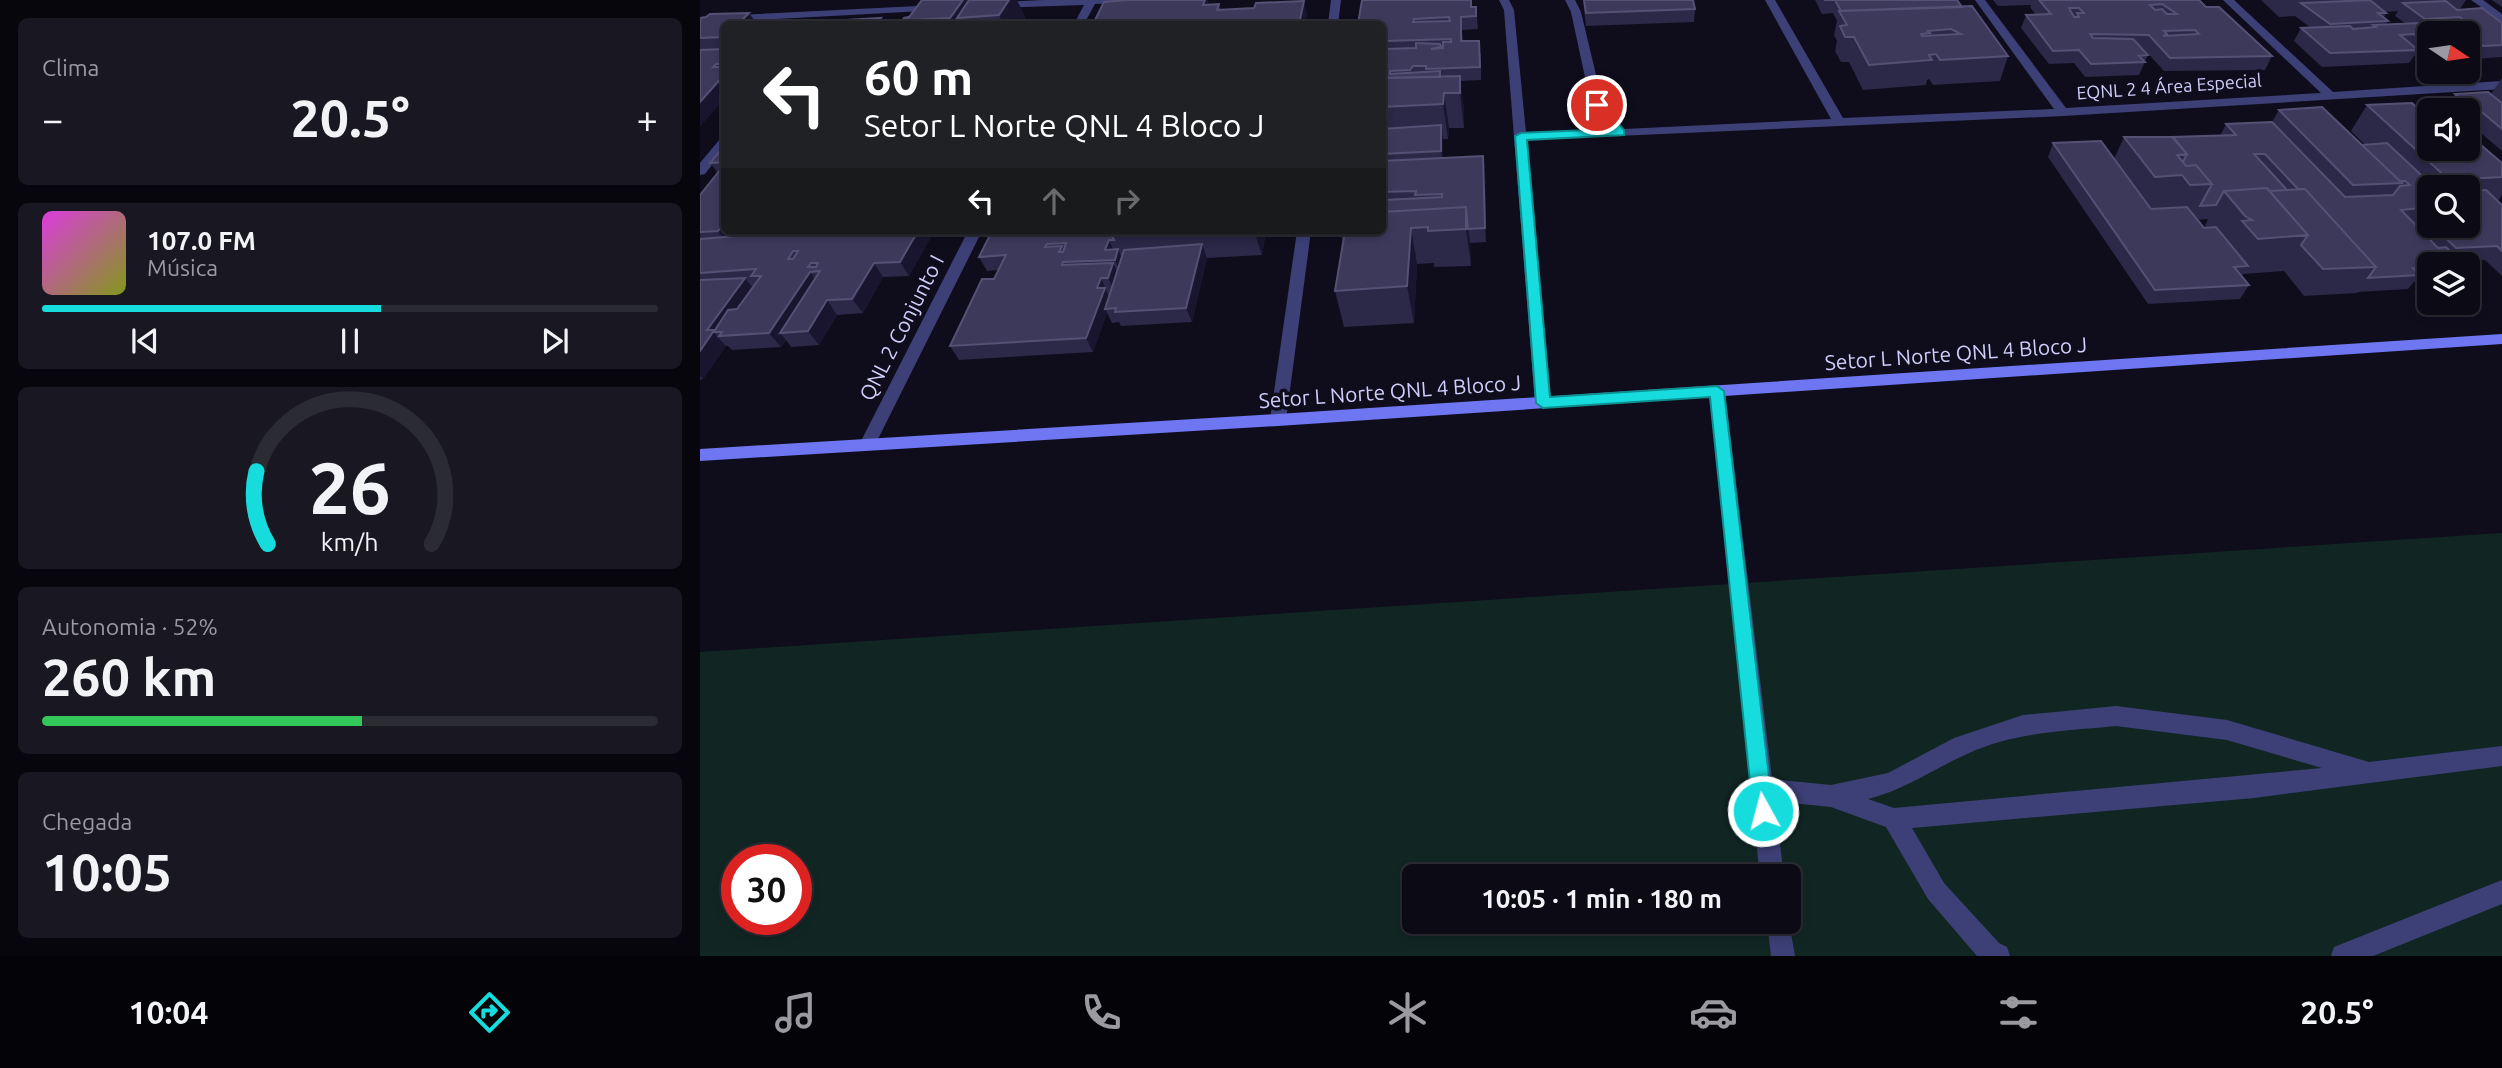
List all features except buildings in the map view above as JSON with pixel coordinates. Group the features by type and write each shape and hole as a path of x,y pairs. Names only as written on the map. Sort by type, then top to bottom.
{"street":[{"path":"979,6 1124,0"},
{"path":"1333,21 1336,0"},
{"path":"1570,0 1576,12 1597,105 1620,132"},
{"path":"1770,0 1839,122"},
{"path":"1980,0 2063,112"},
{"path":"2228,0 2330,95"},
{"path":"2476,0 2502,19"},
{"path":"1081,21 1091,1"},
{"path":"1507,5 1521,136 1543,403"},
{"path":"700,20 953,8"},
{"path":"827,21 833,14"},
{"name":"EQNL 2 4 Área Especial","path":"1521,136 2063,112 2502,85"},
{"path":"700,170 721,146"},
{"name":"QNL 2 Conjunto I","path":"868,443 973,235"},
{"path":"1278,420 1303,235"},
{"name":"Setor L Norte QNL 4 Bloco J","path":"700,455 1543,403 2502,339"},
{"path":"1717,391 1770,864"},
{"path":"1831,796 1891,783 1962,745 2023,725 2116,716 2227,730 2370,773"},
{"path":"1760,789 1831,796 1894,819 2254,787 2502,756"},
{"path":"1894,819 1936,891 1990,952 1998,956"},
{"path":"2343,956 2502,892"},
{"path":"1780,934 1783,956"}],"green space":[{"path":"2502,533 2502,956 700,956 700,652"}],"route":[{"path":"1597,105 1620,132 1521,136 1543,403 1717,391 1763,811"}]}
